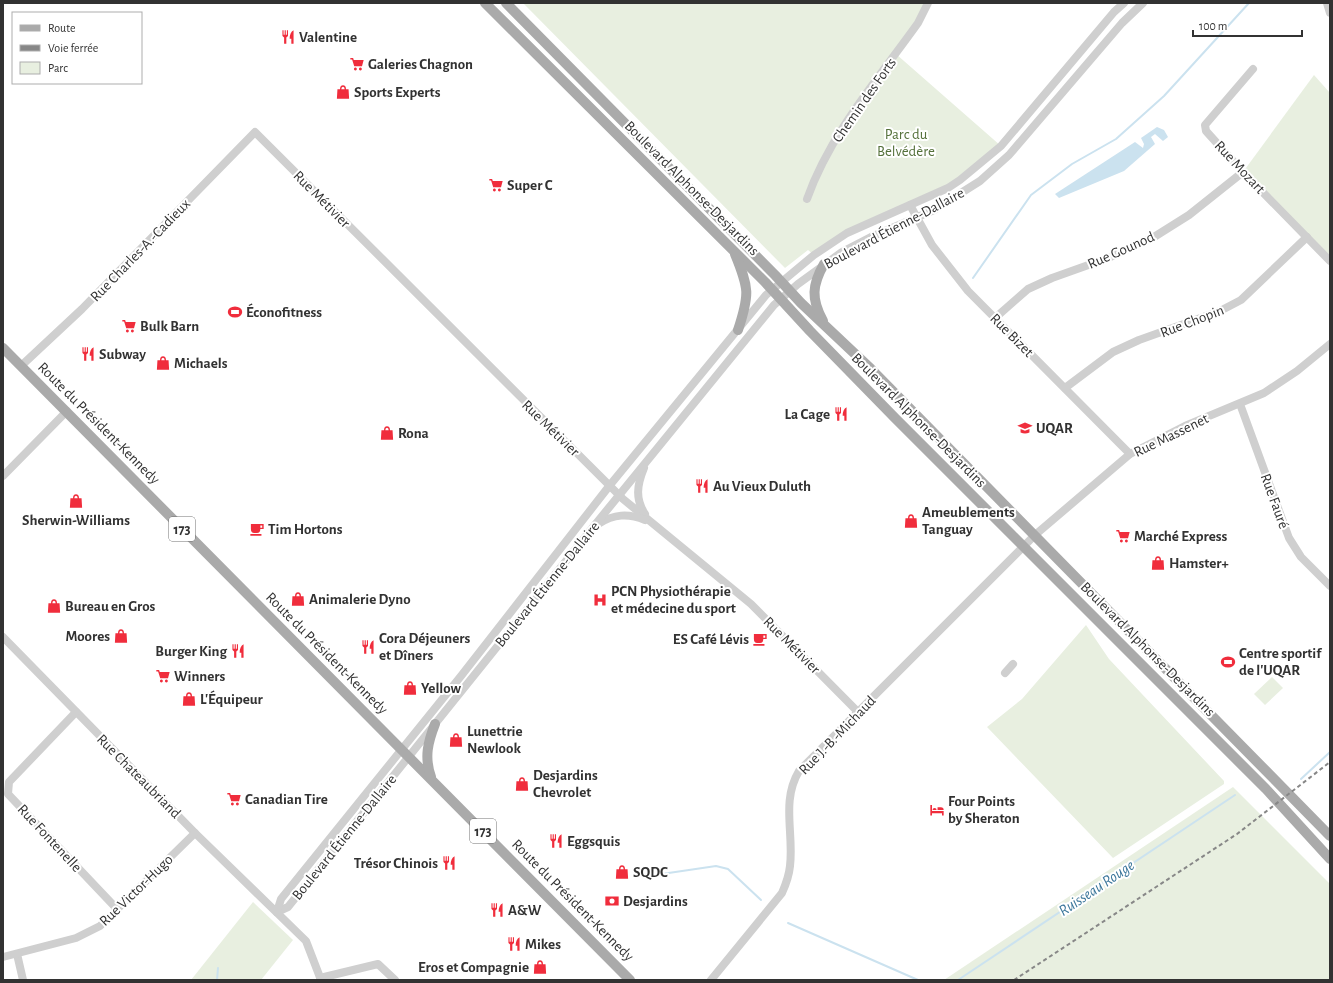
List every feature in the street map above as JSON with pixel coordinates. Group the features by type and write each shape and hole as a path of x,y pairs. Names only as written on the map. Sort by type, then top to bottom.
{"main road":[{"name":"Boulevard Alphonse-Desjardins","path":"486,3 772,289 890,413 1266,789 1330,859"},
{"name":"Boulevard Alphonse-Desjardins","path":"506,3 790,291 871,369 1330,836"},
{"path":"733,250 746,282 748,294 738,330"},
{"path":"824,264 815,283 814,299 827,328"},
{"name":"Route du Président-Kennedy","path":"3,348 630,980"},
{"path":"431,778 426,754 428,740 435,724"}],"street":[{"name":"Chemin des Forts","path":"807,199 816,174 840,133 918,23 928,3"},
{"name":"Boulevard Étienne-Dallaire","path":"277,912 288,907 610,485 772,289 824,248 847,233 873,220 922,201 960,180 997,149 1105,23 1124,3"},
{"name":"Boulevard Étienne-Dallaire","path":"406,753 435,724 728,359 780,299 824,264 871,237 934,210 962,194 1000,164 1122,23 1143,3"},
{"path":"1327,3 1330,13"},
{"name":"Rue Mozart","path":"1253,69 1205,125 1206,131 1243,172 1330,260"},
{"name":"Rue Charles-A.-Cadieux","path":"21,366 82,309 255,132"},
{"name":"Rue Métivier","path":"255,132 619,495 751,604 858,712"},
{"name":"Rue Gounod","path":"995,318 1028,289 1052,278 1108,258 1154,237 1189,215 1243,172"},
{"name":"Rue Bizet","path":"910,205 932,245 968,291 1130,454"},
{"name":"Rue Chopin","path":"1065,388 1113,352 1139,340 1220,311 1240,300 1307,237"},
{"name":"Rue Massenet","path":"1024,546 1130,454 1184,426 1264,393 1297,371 1330,344"},
{"name":"Rue Fauré","path":"1240,404 1289,538 1301,557 1330,586"},
{"path":"3,476 67,411"},
{"path":"649,458 640,477 637,493 640,506 652,522"},
{"path":"594,526 605,519 622,515 634,516 652,522"},
{"name":"Rue J.-B.-Michaud","path":"711,980 782,893 788,880 790,864 789,805 793,782 800,771 1024,546"},
{"name":"Rue Chateaubriand","path":"3,637 195,833 306,941 320,979"},
{"path":"1005,673 1013,664"},
{"name":"Rue Fontenelle","path":"76,712 9,782 8,794 117,909"},
{"name":"Rue Victor-Hugo","path":"3,957 76,938 100,926 195,833"},
{"path":"17,954 23,980"},
{"path":"320,979 378,964 395,980"}],"green space":[{"name":"Parc du Belvédère","path":"523,3 927,3 896,54 1001,146 960,180 873,220 814,255 808,250 785,268"},
{"path":"1314,75 1330,93 1330,261 1243,172"},
{"path":"1086,625 1109,659 1224,781 1224,784 1113,858 987,727 1022,699"},
{"path":"1272,677 1283,688 1265,705 1254,694"},
{"path":"1233,787 1330,884 1330,980 944,980"},
{"path":"253,902 293,940 261,980 191,980"}],"water":[{"path":"1157,127 1164,130 1168,137 1163,141 1155,134 1151,137 1155,144 1124,171 1059,198 1055,194 1135,142 1143,148 1144,144 1141,138"}],"waterway":[{"path":"973,278 1031,195 1072,164 1116,139 1164,96 1249,3"},
{"name":"Ruisseau Rouge","path":"1301,779 1330,752"},
{"name":"Ruisseau Rouge","path":"958,980 1235,795"},
{"name":"Ruisseau Rouge","path":"655,875 716,866 728,869 761,900"},
{"name":"Ruisseau Rouge","path":"788,923 918,980"},
{"path":"217,980 218,968"}],"railway":[{"path":"1014,980 1237,834 1330,762"}],"place":[{"name":"Valentine","path":"288,37"},
{"name":"Galeries Chagnon","path":"357,64"},
{"name":"Sports Experts","path":"343,92"},
{"name":"Super C","path":"496,185"},
{"name":"Éconofitness","path":"235,312"},
{"name":"Bulk Barn","path":"129,326"},
{"name":"Subway","path":"88,354"},
{"name":"Michaels","path":"163,363"},
{"name":"La Cage","path":"841,414"},
{"name":"UQAR","path":"1025,428"},
{"name":"Rona","path":"387,433"},
{"name":"Au Vieux Duluth","path":"702,486"},
{"name":"Sherwin-Williams","path":"76,501"},
{"name":"Ameublements Tanguay","path":"911,521"},
{"name":"Tim Hortons","path":"257,529"},
{"name":"Marché Express","path":"1123,536"},
{"name":"Hamster+","path":"1158,563"},
{"name":"Animalerie Dyno","path":"298,599"},
{"name":"PCN Physiothérapie et médecine du sport","path":"600,600"},
{"name":"Bureau en Gros","path":"54,606"},
{"name":"Moores","path":"121,636"},
{"name":"ES Café Lévis","path":"760,639"},
{"name":"Cora Déjeuners et Dîners","path":"368,647"},
{"name":"Burger King","path":"238,651"},
{"name":"Centre sportif de l'UQAR","path":"1228,662"},
{"name":"Winners","path":"163,676"},
{"name":"Yellow","path":"410,688"},
{"name":"L'Équipeur","path":"189,699"},
{"name":"Lunettrie Newlook","path":"456,740"},
{"name":"Desjardins Chevrolet","path":"522,784"},
{"name":"Canadian Tire","path":"234,799"},
{"name":"Four Points by Sheraton","path":"937,810"},
{"name":"Eggsquis","path":"556,841"},
{"name":"Trésor Chinois","path":"449,863"},
{"name":"SQDC","path":"622,872"},
{"name":"Desjardins","path":"612,901"},
{"name":"A&W","path":"497,910"},
{"name":"Mikes","path":"514,944"},
{"name":"Eros et Compagnie","path":"540,967"}]}
